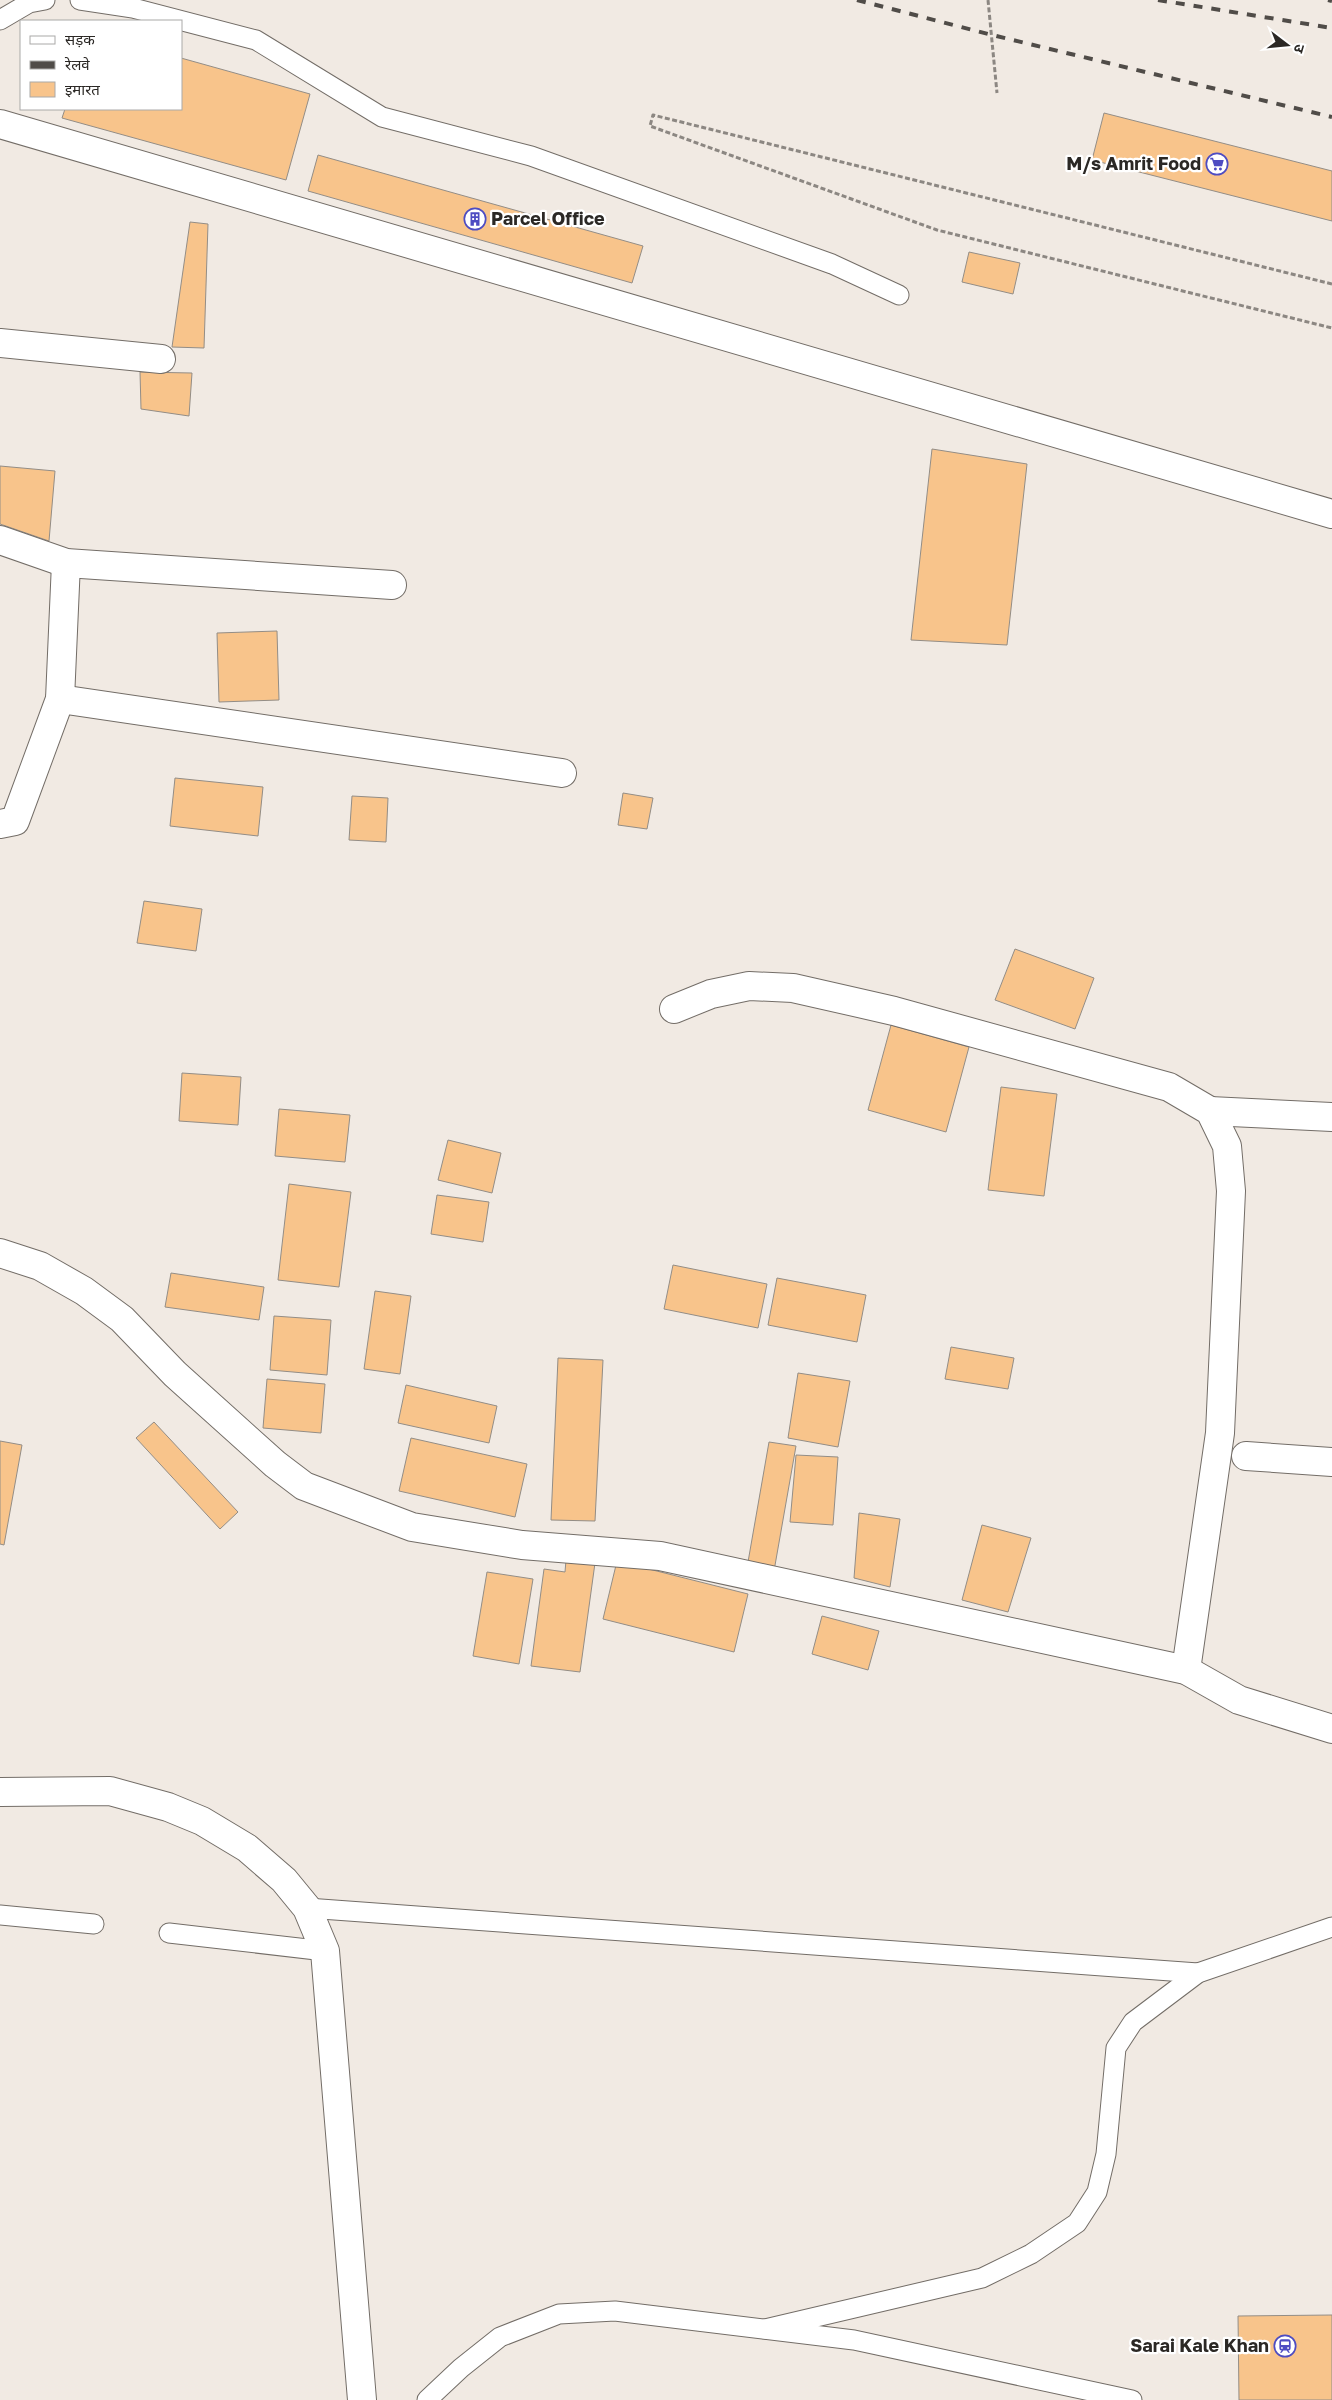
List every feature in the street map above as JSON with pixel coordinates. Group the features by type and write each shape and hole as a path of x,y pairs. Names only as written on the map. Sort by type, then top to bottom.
{"street":[{"path":"0,124 1332,514"},
{"path":"0,343 161,359"},
{"path":"0,540 66,563 392,585"},
{"path":"0,824 15,821 60,699 66,563"},
{"path":"60,699 562,773"},
{"path":"674,1009 711,994 749,986 793,988 894,1011 1169,1087 1210,1111 1332,1117"},
{"path":"1186,1670 1220,1433 1231,1191 1227,1146 1210,1111"},
{"path":"0,1253 40,1266 84,1291 122,1319 174,1374 275,1464 304,1486 412,1527 522,1545 660,1556 1186,1670 1239,1700 1332,1729"},
{"path":"1246,1456 1332,1462"},
{"path":"0,1792 110,1791 168,1807 202,1821 247,1848 284,1880 307,1908 325,1951 362,2400"}],"lane":[{"path":"0,20 29,3 45,0"},
{"path":"80,0 133,8 179,20"},
{"path":"182,21 256,40 382,117 531,156 832,264 899,295"},
{"path":"307,1908 1198,1973"},
{"path":"0,1915 94,1924"},
{"path":"765,2330 982,2278 1031,2254 1077,2223 1097,2192 1106,2154 1116,2048 1133,2022 1198,1973 1332,1928"},
{"path":"169,1933 325,1951"},
{"path":"427,2400 461,2368 500,2337 559,2314 615,2311 854,2340 1132,2400"}],"path":[{"path":"988,0 997,93"},
{"path":"1332,284 653,115 650,126 936,230 1332,328"}],"building":[{"path":"182,58 310,94 286,180 62,118 65,110 182,110"},
{"path":"1104,113 1332,171 1332,221 1092,160"},
{"name":"Parcel Office","path":"318,155 643,246 632,283 308,191"},
{"path":"190,222 208,224 204,348 172,347"},
{"path":"969,252 1020,263 1013,294 962,282"},
{"path":"140,372 192,373 189,416 141,409"},
{"path":"932,449 1027,464 1007,645 911,640"},
{"path":"0,466 55,471 49,541 0,524"},
{"path":"277,631 279,700 219,702 217,633"},
{"path":"175,778 263,787 258,836 170,826"},
{"path":"623,793 653,798 647,829 618,825"},
{"path":"352,796 388,798 386,842 349,840"},
{"path":"144,901 202,909 196,951 137,943"},
{"path":"1015,949 1094,978 1075,1029 995,1000"},
{"path":"891,1025 969,1047 946,1132 868,1110"},
{"path":"182,1073 241,1077 238,1125 179,1121"},
{"path":"1001,1087 1057,1094 1044,1196 988,1190"},
{"path":"279,1109 350,1115 345,1162 275,1156"},
{"path":"448,1140 501,1153 492,1193 438,1180"},
{"path":"289,1184 351,1192 339,1287 278,1280"},
{"path":"437,1195 489,1202 483,1242 431,1234"},
{"path":"673,1265 767,1284 758,1328 664,1309"},
{"path":"171,1273 264,1287 259,1320 165,1307"},
{"path":"777,1278 866,1295 857,1342 768,1325"},
{"path":"375,1291 411,1296 400,1374 364,1369"},
{"path":"274,1316 331,1320 327,1375 270,1370"},
{"path":"951,1347 1014,1358 1008,1389 945,1379"},
{"path":"558,1358 603,1360 595,1521 551,1520"},
{"path":"798,1373 850,1381 838,1447 788,1438"},
{"path":"267,1379 325,1384 321,1433 263,1428"},
{"path":"406,1385 497,1406 489,1443 398,1423"},
{"path":"154,1422 238,1512 220,1529 136,1438"},
{"path":"411,1438 527,1464 515,1517 399,1491"},
{"path":"0,1441 22,1445 4,1545 0,1544"},
{"path":"769,1442 796,1446 774,1571 748,1562"},
{"path":"796,1455 838,1457 833,1525 790,1522"},
{"path":"859,1513 900,1519 890,1587 854,1578"},
{"path":"982,1525 1031,1538 1008,1612 962,1600"},
{"path":"566,1560 595,1563 580,1672 531,1666 544,1569 565,1572"},
{"path":"617,1561 748,1594 734,1652 603,1619"},
{"path":"487,1572 533,1579 519,1664 473,1656"},
{"path":"822,1616 879,1631 868,1670 812,1654"},
{"name":"Sarai Kale Khan","path":"1332,2315 1332,2400 1239,2400 1238,2316"}],"railway":[{"path":"857,0 992,35 1332,117"},
{"path":"1158,0 1332,28"},
{"path":"1328,0 1332,1"}],"place":[{"name":"M/s Amrit Food","path":"1217,164"},
{"name":"Parcel Office","path":"475,219"},
{"name":"Sarai Kale Khan","path":"1285,2346"}]}
